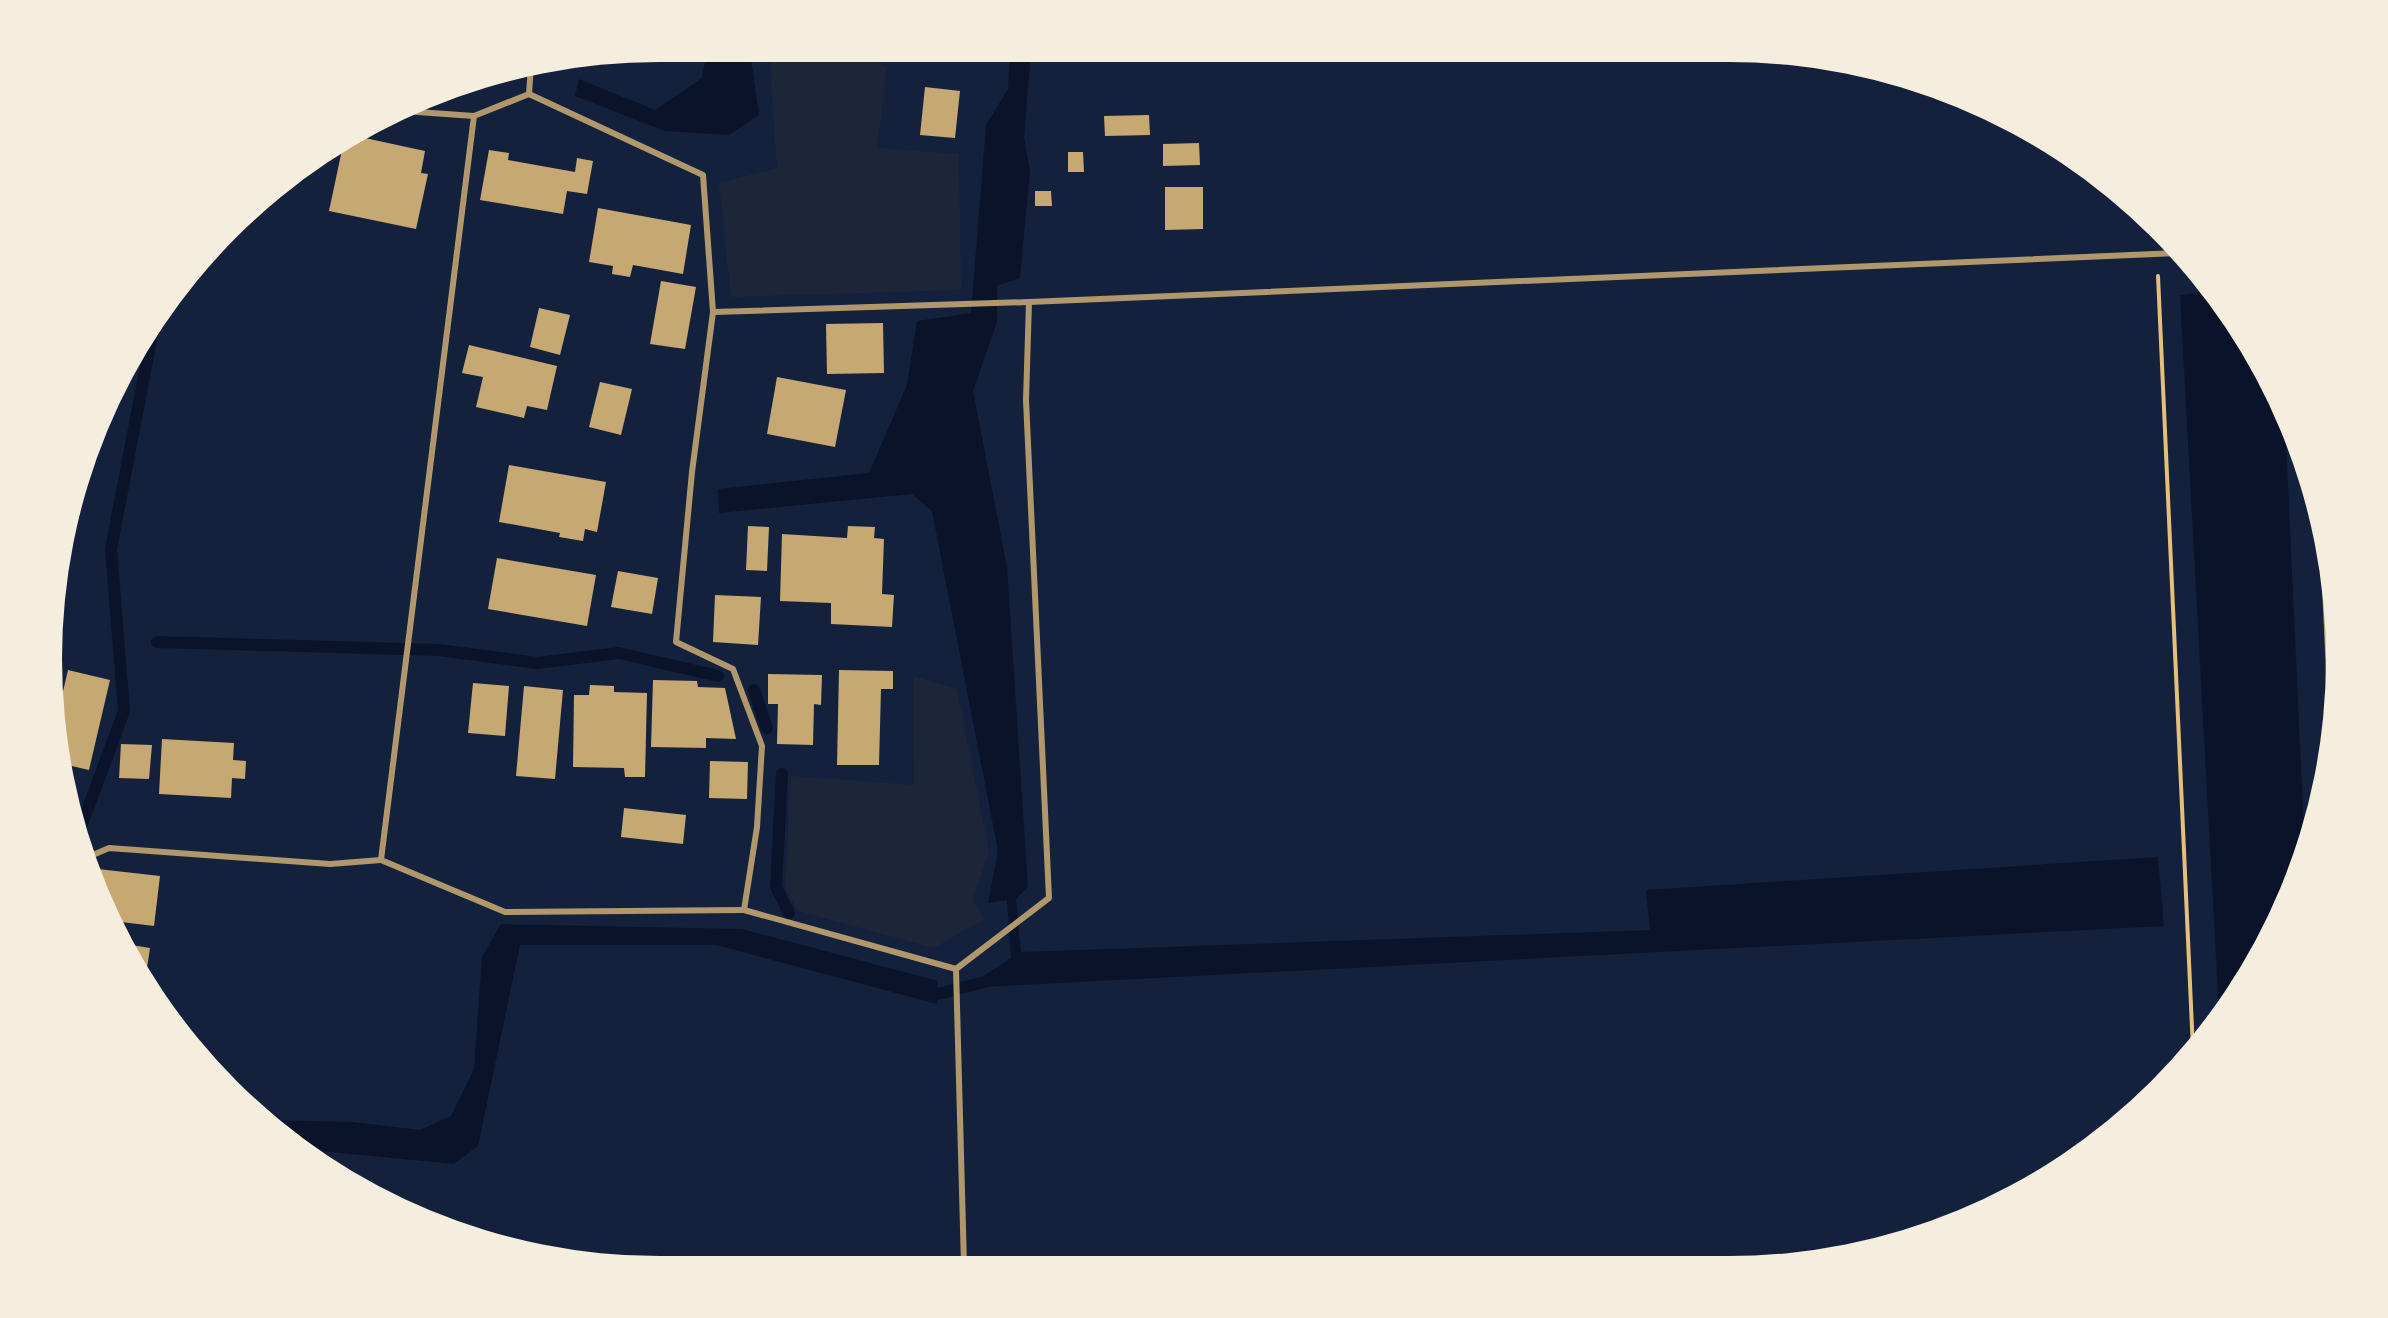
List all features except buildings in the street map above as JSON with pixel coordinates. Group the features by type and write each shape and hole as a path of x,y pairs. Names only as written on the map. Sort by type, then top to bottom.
{"street":[{"path":"529,94 530,76"},
{"path":"419,112 474,116 529,94 703,175 712,312 692,472 675,642 733,669 762,746 757,827 744,910"},
{"path":"381,860 474,116"},
{"path":"712,312 1029,302 2167,254"},
{"path":"956,969 1049,898 1026,400 1029,302"},
{"path":"94,854 109,848 330,864 381,860 505,912 744,910 956,969"},
{"path":"956,969 964,1256"}],"path":[{"path":"2157,254 2192,1036"}],"shaded area":[{"path":"705,62 752,62 759,115 729,135 665,131 575,96 579,79 655,110 702,78"},
{"path":"770,62 879,62 887,68 877,148 959,154 961,290 731,297 719,183 777,168"},
{"path":"1009,62 1030,62 1024,138 1030,170 1020,278 997,286 997,322 973,391 1007,567 1028,887 1016,899 1021,952 1650,930 1646,890 2158,857 2164,926 983,987 980,978 1011,958 1007,900 988,903 998,851 932,511 912,494 719,513 718,489 869,473 907,385 917,321 971,313 986,125 1008,89"},
{"path":"2201,292 2226,327 2265,395 2286,444 2304,822 2281,888 2265,923 2218,1002 2180,295"},
{"path":"913,676 957,689 989,851 973,900 984,919 934,948 798,911 785,887 791,776 914,785"},
{"path":"501,924 742,929 938,981 937,1004 716,945 520,945 478,1146 454,1164 320,1151 280,1120 352,1122 420,1130 451,1116 474,1069 482,957"}],"waterway":[{"path":"84,820 124,711 111,549 150,348"},
{"path":"157,642 439,650 537,663 619,653 718,676"},
{"path":"754,690 767,728"},
{"path":"782,774 776,887 789,913"},
{"path":"938,994 981,983"}]}
